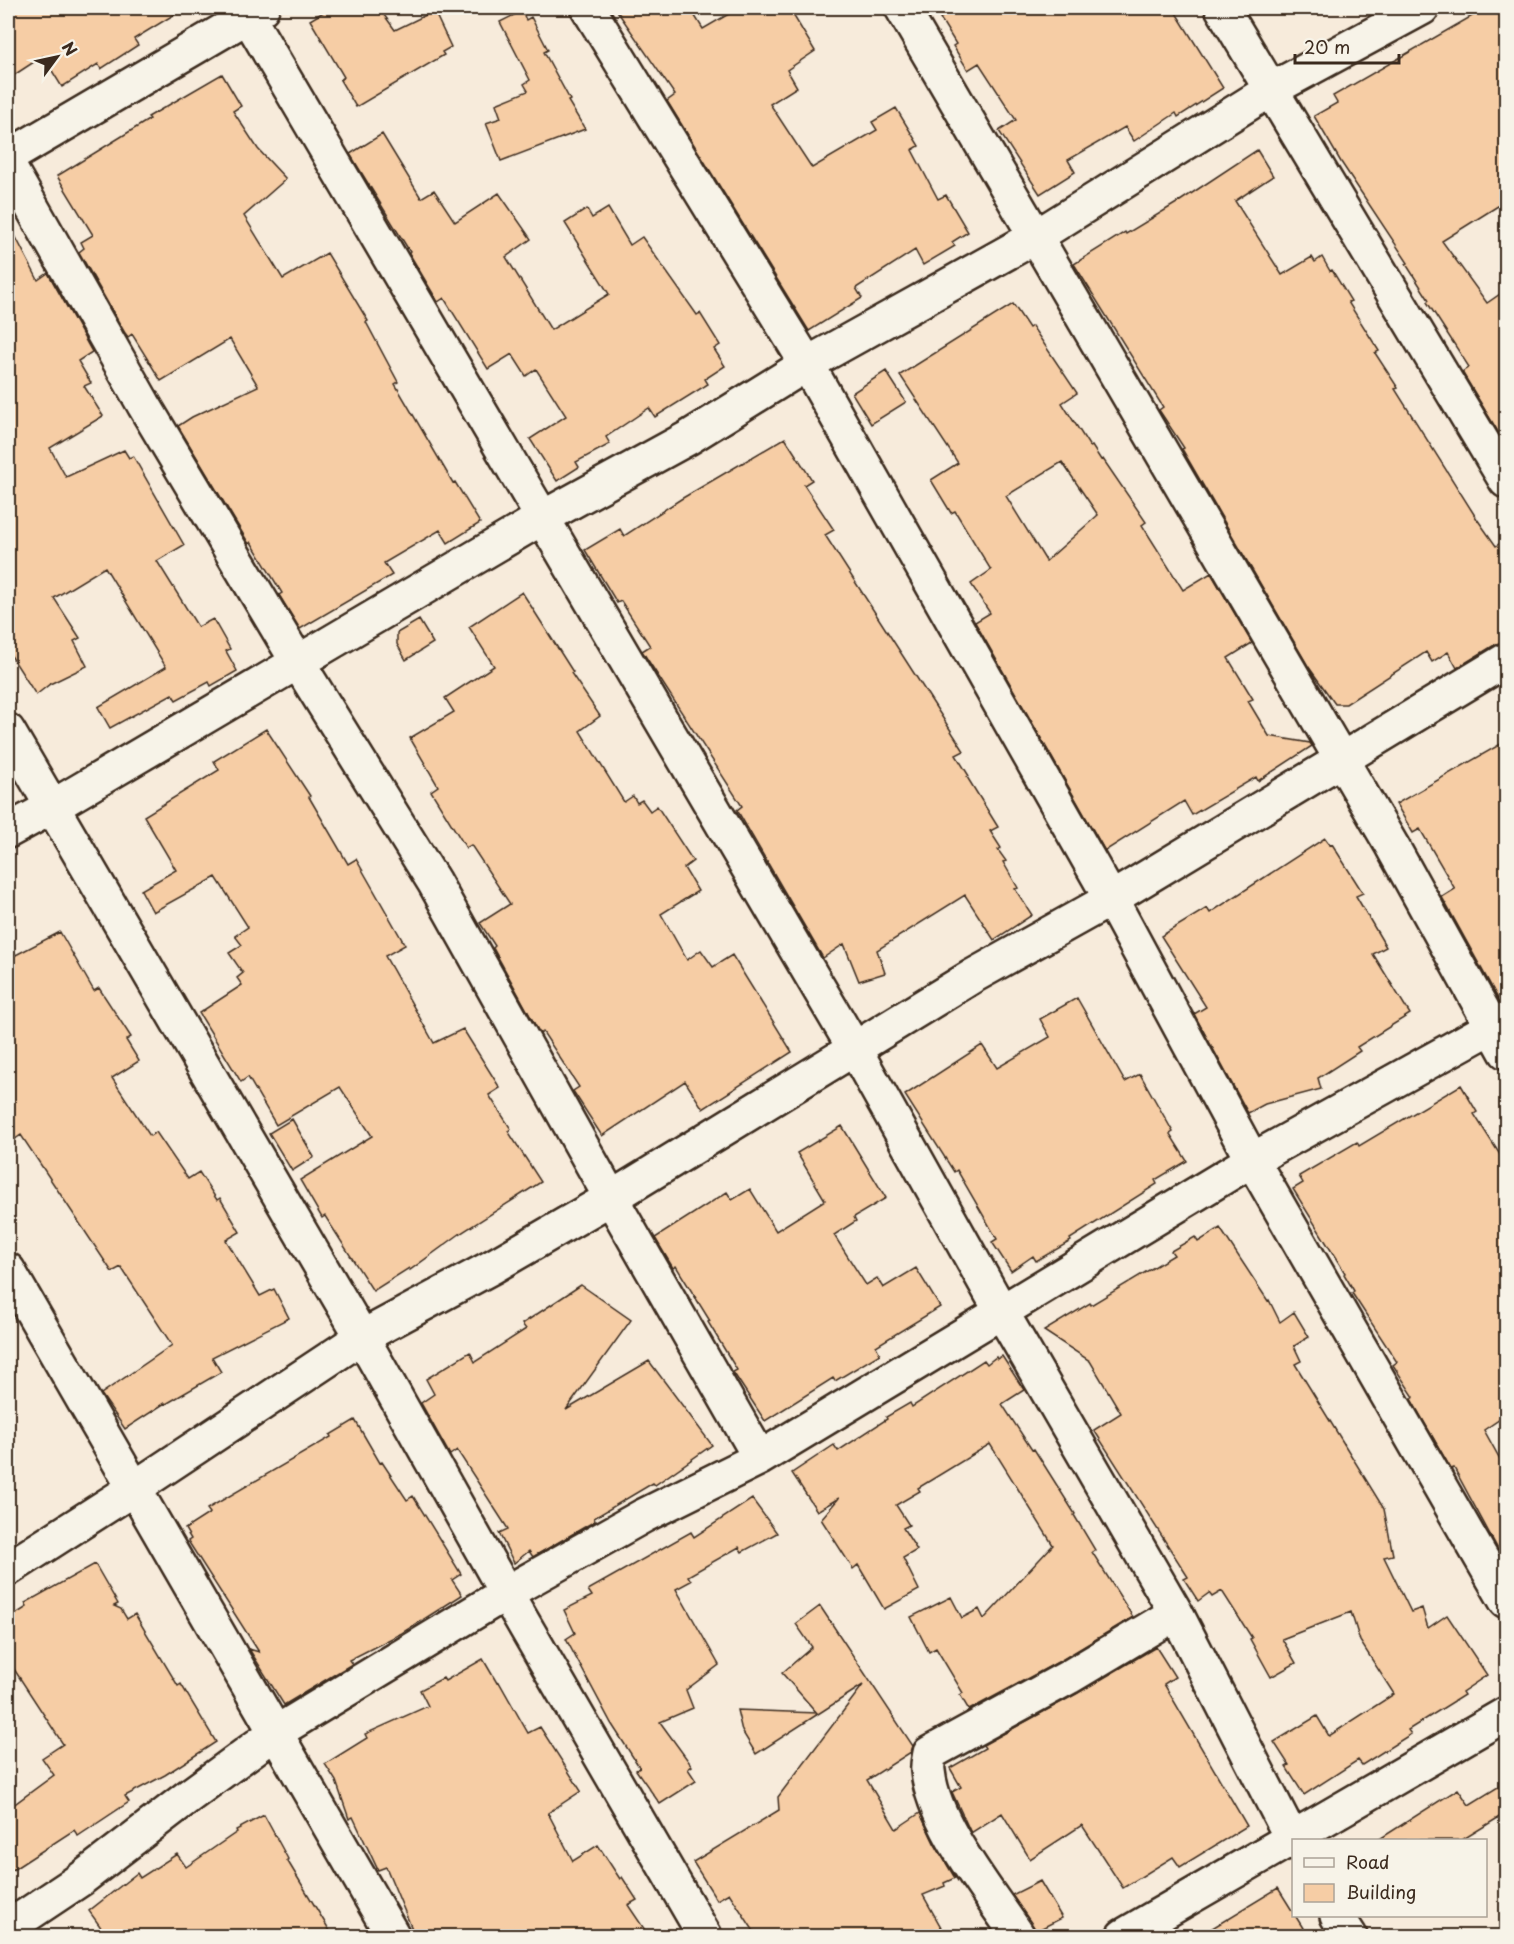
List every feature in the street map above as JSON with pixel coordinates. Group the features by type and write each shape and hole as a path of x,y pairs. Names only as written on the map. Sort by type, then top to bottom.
{"street":[{"path":"588,8 807,364 1111,899 1252,1160 1506,1601"},
{"path":"8,1923 24,1917 81,1879 275,1733 506,1593 643,1516 760,1458 1252,1160 1502,1033 902,8"},
{"path":"1222,8 1506,481"},
{"path":"8,831 542,518 688,438 807,364 1037,236 1272,89 1422,8"},
{"path":"8,157 251,11 542,518 854,1048 1001,1311 1176,1613 1292,1841 1123,1936"},
{"path":"8,165 144,405 297,661 434,882 610,1198 760,1458"},
{"path":"8,1569 134,1489 362,1337 492,1267 610,1198 973,976 1111,899 1506,660"},
{"path":"8,731 362,1337 506,1593 705,1936"},
{"path":"8,1270 393,1936"},
{"path":"1018,1936 945,1827 927,1769 930,1753 1069,1677 1176,1613"},
{"path":"1295,1839 1506,1714"},
{"path":"1338,1917 1350,1936"}],"building":[{"path":"8,8 185,8 134,39 138,45 101,69 98,64 62,87 43,56 8,79"},
{"path":"330,8 379,8 395,30 434,11 451,47 442,52 444,55 356,107 340,80 344,77 310,20"},
{"path":"615,8 690,8 703,29 739,8 789,8 815,51 787,70 797,87 770,104 812,168 877,130 872,122 896,108 919,146 912,150 938,199 946,195 968,232 952,242 955,246 923,265 915,250 856,288 862,298 809,331 667,101 675,95"},
{"path":"957,8 1173,8 1223,88 1178,117 1176,113 1134,141 1125,127 1068,160 1075,172 1040,194 999,131 1016,120 979,63 968,70 953,46 956,44 940,18"},
{"path":"1486,8 1506,8 1506,201 1442,241 1487,303 1506,290 1506,445 1462,372 1469,367 1427,302 1429,300 1406,264 1408,263 1341,162 1314,116 1337,103 1333,96"},
{"path":"522,11 526,20 531,17 548,50 544,52 570,100 568,101 585,129 501,161 486,123 501,118 496,104 528,91 524,84 530,80 500,22"},
{"path":"222,74 241,106 233,111 258,149 286,179 244,216 283,279 327,253 368,321 366,322 398,382 395,384 453,483 455,482 480,523 448,543 440,530 384,563 392,575 300,629 279,595 282,593 251,542 249,544 178,426 258,386 230,339 161,381 132,334 128,337 125,333 79,252 84,248 81,242 93,235 57,176 150,119 148,117"},
{"path":"382,134 421,198 434,190 455,222 499,193 531,239 506,257 551,330 609,294 565,223 587,209 592,218 608,208 630,245 642,237 697,315 700,313 720,345 714,349 725,366 705,379 708,384 655,417 649,408 606,437 610,444 576,462 579,467 557,481 530,439 566,416 536,369 526,376 512,354 488,369 444,298 438,302 350,154"},
{"path":"1257,150 1273,176 1235,201 1282,275 1312,257 1315,262 1322,257 1351,301 1348,302 1379,351 1375,353 1398,388 1395,389 1477,519 1496,546 1506,539 1506,641 1496,644 1457,668 1448,652 1432,662 1426,652 1346,704 1335,704 1308,666 1182,449 1184,448 1159,410 1163,407 1074,264 1180,201"},
{"path":"8,222 38,280 48,273 92,352 78,361 91,383 84,386 103,416 50,448 66,477 124,450 129,458 133,456 184,545 157,561 198,627 213,619 230,649 226,651 237,671 211,686 209,682 176,700 172,694 110,728 98,707 166,667 105,567 54,598 80,638 74,641 87,666 50,684 36,695 8,651"},
{"path":"1013,304 1029,328 1032,326 1077,393 1062,403 1090,447 1092,446 1101,460 1103,459 1146,522 1142,525 1183,590 1211,573 1252,643 1228,658 1253,699 1248,701 1269,736 1310,743 1312,746 1258,781 1256,777 1192,815 1184,801 1105,851 975,622 990,613 971,584 991,570 955,511 951,513 931,480 958,463 900,375","holes":["1062,462 1098,515 1046,561 1006,496"]},
{"path":"886,371 906,402 871,424 852,393"},
{"path":"785,438 812,480 804,485 834,530 825,535 964,751 956,755 998,827 990,831 1001,848 998,850 1006,861 1003,862 1018,888 1015,889 1032,915 994,940 965,895 877,950 885,973 859,981 844,944 823,958 737,810 742,806 642,651 650,646 621,601 617,603 585,550 620,529 624,536 681,499"},
{"path":"522,592 600,716 580,731 624,802 633,796 637,803 642,800 650,811 657,806 693,861 684,868 698,891 661,914 687,960 701,950 713,967 732,955 792,1052 703,1109 685,1081 602,1136 573,1091 579,1087 543,1032 540,1034 493,948 495,946 480,923 510,904 471,845 466,848 431,791 438,786 410,738 454,712 445,698 494,666 469,627"},
{"path":"419,620 433,643 406,660 397,644 397,633"},
{"path":"266,729 310,796 348,864 356,859 405,945 385,956 434,1043 463,1029 500,1088 489,1095 511,1129 508,1131 541,1182 461,1233 410,1270 409,1268 373,1291 325,1216 322,1218 300,1180 372,1136 340,1087 276,1125 248,1077 241,1082 199,1013 242,985 237,978 243,973 229,953 242,945 235,936 248,927 216,877 153,912 141,890 176,870 144,816 219,770 214,761"},
{"path":"1506,741 1506,1000 1500,1002 1442,897 1455,889 1420,829 1413,833 1396,804"},
{"path":"1325,838 1330,845 1332,844 1363,893 1356,896 1386,947 1373,954 1410,1014 1357,1047 1360,1051 1318,1078 1321,1089 1265,1104 1248,1113 1194,1014 1206,1007 1161,936 1207,908 1210,913"},
{"path":"60,932 94,991 99,988 131,1037 126,1040 139,1061 112,1078 150,1136 156,1132 188,1179 199,1172 217,1200 220,1198 240,1232 226,1240 260,1296 274,1289 289,1318 212,1357 221,1372 165,1403 125,1429 101,1394 172,1345 121,1267 112,1272 21,1135 8,1144 8,959"},
{"path":"1077,998 1125,1082 1140,1074 1173,1132 1170,1134 1187,1161 1155,1180 1157,1184 1070,1239 1071,1241 1036,1261 1033,1256 1011,1271 992,1242 997,1239 957,1170 954,1172 905,1095 982,1045 997,1068 1050,1037 1040,1019"},
{"path":"1461,1085 1477,1112 1474,1114 1506,1164 1506,1415 1484,1430 1506,1470 1506,1564 1454,1468 1451,1469 1411,1399 1414,1397 1393,1365 1397,1362 1352,1293 1354,1291 1345,1273 1293,1189 1303,1183 1299,1176 1357,1142 1359,1146"},
{"path":"292,1119 314,1157 292,1171 269,1133"},
{"path":"842,1126 886,1198 854,1217 856,1221 834,1235 866,1285 877,1278 883,1288 916,1268 940,1307 876,1346 880,1354 835,1381 833,1378 765,1421 733,1372 737,1370 708,1322 710,1321 676,1266 673,1268 655,1238 727,1192 732,1200 750,1189 776,1231 825,1200 797,1153"},
{"path":"1220,1228 1269,1300 1280,1322 1294,1312 1309,1337 1294,1346 1301,1361 1295,1364 1384,1509 1393,1555 1384,1557 1411,1612 1422,1608 1428,1628 1447,1615 1487,1675 1462,1692 1464,1695 1408,1730 1411,1734 1362,1765 1358,1760 1304,1795 1286,1767 1289,1765 1274,1742 1317,1716 1329,1736 1394,1694 1360,1641 1351,1612 1282,1639 1296,1663 1271,1677 1250,1639 1252,1638 1222,1591 1212,1597 1209,1593 1198,1601 1184,1579 1188,1577 1094,1430 1121,1413 1090,1361 1044,1331 1174,1255 1171,1251 1195,1237 1198,1242"},
{"path":"581,1285 631,1320 566,1410 649,1361 712,1445 655,1485 653,1483 594,1518 595,1521 533,1557 529,1551 514,1563 499,1533 508,1529 457,1450 450,1455 421,1403 434,1394 426,1379 470,1352 475,1362 526,1329 522,1324"},
{"path":"1002,1356 1024,1390 1002,1404 1075,1514 1095,1550 1092,1552 1133,1617 1060,1661 969,1710 960,1695 963,1693 936,1648 929,1652 911,1617 951,1597 962,1618 979,1609 984,1619 1053,1545 990,1444 918,1488 920,1491 896,1505 909,1525 903,1528 917,1550 903,1558 919,1590 884,1609 858,1565 853,1569 821,1519 839,1498 817,1511 792,1473 834,1445 838,1451 887,1419 886,1417 910,1403 912,1407 984,1360 987,1364 996,1357 997,1359"},
{"path":"355,1420 380,1463 382,1462 407,1500 413,1496 461,1574 452,1580 462,1595 402,1633 349,1660 352,1664 284,1705 249,1649 259,1652 188,1541 191,1539 185,1529 210,1513 207,1509 331,1437 330,1435"},
{"path":"752,1499 777,1533 742,1552 739,1547 688,1576 691,1581 676,1589 719,1665 686,1690 693,1708 660,1722 692,1766 688,1769 696,1781 660,1804 636,1770 640,1768 611,1723 566,1639 575,1633 564,1610 592,1596 588,1590 691,1532 694,1537"},
{"path":"95,1564 118,1604 114,1606 121,1609 127,1619 135,1614 178,1686 181,1684 216,1742 165,1775 125,1796 129,1802 78,1836 74,1830 8,1873 8,1809 54,1775 42,1758 63,1744 8,1660 8,1619 27,1607 25,1603"},
{"path":"820,1606 913,1746 911,1752 867,1780 896,1829 920,1813 934,1843 955,1878 944,1883 945,1886 923,1895 946,1936 757,1936 729,1893 717,1900 693,1862 779,1810 778,1797 863,1685 756,1754 742,1731 737,1710 817,1713 782,1673 812,1647 796,1624"},
{"path":"1156,1647 1175,1677 1164,1684 1247,1826 1180,1867 1173,1857 1123,1888 1082,1825 1030,1859 1002,1813 971,1833 952,1792 961,1787 950,1768 985,1748 983,1745"},
{"path":"483,1659 528,1733 540,1727 581,1791 548,1813 573,1861 598,1845 637,1900 628,1905 649,1936 415,1936 386,1867 378,1870 353,1817 349,1819 336,1781 325,1764 367,1738 365,1734 428,1706 420,1690 443,1678 445,1681"},
{"path":"1506,1782 1506,1813 1464,1839 1380,1839 1458,1789 1469,1805"},
{"path":"264,1815 287,1860 333,1936 107,1936 89,1911 137,1873 140,1878 177,1854 186,1867 237,1832 236,1830"},
{"path":"1040,1881 1062,1918 1036,1931 1012,1895"},
{"path":"1278,1888 1292,1910 1292,1917 1296,1917 1308,1936 1199,1936"}]}
